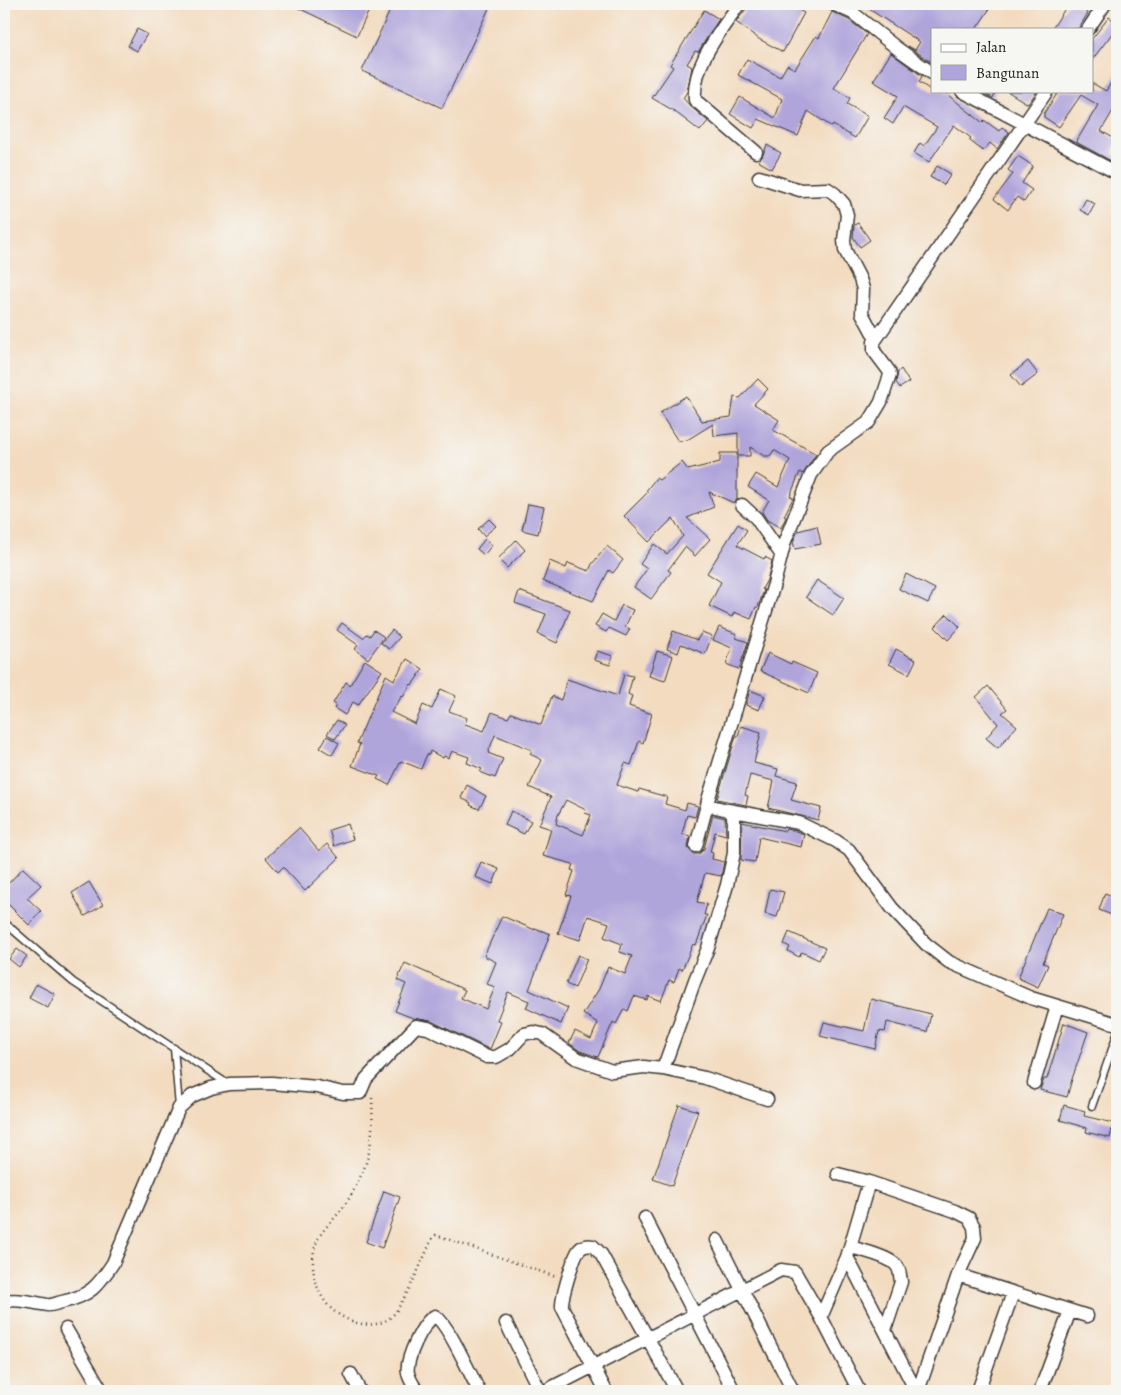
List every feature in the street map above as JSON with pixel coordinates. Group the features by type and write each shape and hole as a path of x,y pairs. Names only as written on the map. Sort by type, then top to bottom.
{"street":[{"path":"739,4 710,46 698,75 694,92 695,100 756,152"},
{"path":"1089,28 1105,4"},
{"path":"839,5 853,13 898,49 931,71"},
{"path":"964,92 1117,173"},
{"path":"696,846 785,541 811,475 828,451 869,422 881,402 890,375 890,371 874,351 873,346 876,338 1046,92"},
{"path":"759,177 800,190 828,189 836,194 844,204 847,217 844,240 845,250 860,279 862,312 876,338"},
{"path":"742,506 754,515 781,554"},
{"path":"707,805 798,823 836,841 849,850 892,908 937,954 949,962 1031,998 1117,1024"},
{"path":"663,1069 708,948 728,885 734,853 734,820 728,810"},
{"path":"1034,1083 1057,1006"},
{"path":"4,1301 14,1299 49,1305 74,1300 99,1284 113,1263 179,1108 192,1096 211,1088 229,1084 272,1083 317,1087 343,1093 360,1093 366,1079 416,1026 423,1026 487,1056 496,1057 510,1049 524,1034 533,1032 542,1034 576,1058 612,1071 644,1067 663,1069 705,1078 767,1099"},
{"path":"838,1174 869,1182 955,1211 969,1218 974,1227 974,1238 958,1275 917,1391"},
{"path":"821,1317 849,1252 869,1182"},
{"path":"645,1218 734,1391"},
{"path":"717,1240 793,1391"},
{"path":"606,1391 562,1307 563,1296 578,1251 584,1245 594,1246 601,1254 677,1391"},
{"path":"849,1252 885,1330 917,1391"},
{"path":"849,1252 890,1260 897,1265 901,1282 885,1330"},
{"path":"545,1391 781,1270 795,1272 821,1317 859,1391"},
{"path":"958,1275 1087,1316"},
{"path":"978,1391 1013,1293"},
{"path":"1040,1391 1070,1311"},
{"path":"417,1391 408,1374 408,1364 418,1337 430,1318 435,1316 439,1318 450,1335 479,1391"},
{"path":"506,1323 540,1391"},
{"path":"66,1329 102,1391"},
{"path":"351,1374 360,1391"}],"lane":[{"path":"5,922 73,982 229,1084"},
{"path":"1092,1106 1117,1035"},
{"path":"174,1048 179,1108"}],"path":[{"path":"366,1079 372,1096 373,1129 366,1163 347,1203 318,1238 314,1251 314,1275 322,1297 332,1310 357,1324 370,1325 394,1315 412,1284 436,1235 560,1278"}],"building":[{"path":"290,4 372,4 357,36"},
{"path":"393,4 491,4 442,108 362,71"},
{"path":"750,4 789,4 804,13 783,52 759,39 736,22"},
{"path":"861,4 894,4 900,7 902,4 993,4 977,28 931,28 931,62 908,46 915,50 920,42"},
{"path":"1068,4 1074,4 1088,13 1079,28 1053,28"},
{"path":"704,10 719,19 698,52 695,51 687,64 692,67 687,92 683,98 708,121 700,131 674,111 652,98 673,67 670,65"},
{"path":"832,12 849,20 867,34 834,88 850,98 847,104 868,116 855,138 833,125 832,127 808,111 798,136 758,119 753,128 730,114 740,97 775,118 782,99 738,75 747,59 780,77 787,65 795,69 816,36 819,38"},
{"path":"1109,17 1117,23 1117,27 1094,57 1094,36"},
{"path":"137,29 147,34 137,51 128,46"},
{"path":"891,53 922,76 919,82 931,92 944,92 983,123 984,120 999,131 1002,127 1009,132 997,149 990,143 983,151 969,140 971,138 954,125 929,162 914,153 920,143 924,146 937,127 903,107 893,124 884,118 898,96 873,81"},
{"path":"1117,73 1117,104 1101,131 1117,140 1112,153 1117,156 1115,163 1076,142 1098,105 1081,95 1059,127 1044,117 1044,113 1058,92 1094,92 1094,84 1106,91"},
{"path":"982,92 996,92 993,98"},
{"path":"1009,92 1036,92 1028,104"},
{"path":"767,145 781,153 772,169 758,161 762,157"},
{"path":"1018,156 1033,166 1022,183 1032,190 1024,202 1017,197 1008,210 994,199 1013,174 1008,170"},
{"path":"937,166 951,174 944,185 930,177"},
{"path":"1086,199 1095,204 1089,215 1080,210"},
{"path":"858,223 870,240 860,247 853,237 854,225"},
{"path":"1028,361 1038,374 1021,387 1011,375"},
{"path":"901,369 909,382 900,388 896,382 898,372"},
{"path":"758,379 768,389 754,404 779,420 773,430 816,454 803,474 800,472 790,496 793,498 784,516 786,517 781,528 767,520 762,512 769,500 748,487 756,474 778,487 790,460 774,450 770,456 764,456 750,447 750,456 738,456 738,433 714,436 713,424 687,440 678,441 660,413 686,396 702,421 731,417 734,397 740,398"},
{"path":"720,453 737,453 737,499 734,503 709,492 714,507 687,518 710,539 695,556 685,547 668,570 671,572 651,599 634,587 647,569 640,564 654,544 667,554 683,536 673,518 649,542 624,516 648,492 646,491 656,478 659,480 682,462 688,470 720,462"},
{"path":"528,504 544,507 538,534 522,530"},
{"path":"489,519 496,526 484,536 478,529"},
{"path":"738,524 747,530 737,545 764,559 765,557 772,561 758,607 756,607 751,619 734,612 732,617 709,606 721,582 707,573"},
{"path":"817,526 821,544 795,549 793,542 798,531"},
{"path":"485,539 492,545 484,555 477,549"},
{"path":"516,540 525,550 507,568 498,559"},
{"path":"607,546 623,560 613,573 609,570 593,601 543,581 550,561 566,568 568,563 589,571 592,564"},
{"path":"906,574 935,589 928,603 899,589"},
{"path":"817,580 844,598 833,615 806,597"},
{"path":"519,591 570,610 557,643 538,634 546,614 515,603"},
{"path":"622,605 633,610 625,627 630,629 626,636 609,628 606,632 595,626 602,614 614,621"},
{"path":"947,614 960,627 948,640 935,627"},
{"path":"342,623 363,638 367,634 370,636 374,630 384,637 368,659 355,649 358,645 337,630"},
{"path":"719,627 737,634 736,638 748,642 739,669 726,664 732,648 713,640"},
{"path":"392,630 400,637 389,649 381,643"},
{"path":"673,631 697,640 702,632 712,636 705,654 681,644 678,653 667,649"},
{"path":"896,649 916,660 909,674 889,664"},
{"path":"597,651 613,656 610,665 594,660"},
{"path":"657,651 673,656 665,681 649,676"},
{"path":"768,653 817,673 809,693 760,671"},
{"path":"407,659 423,669 391,712 415,724 423,705 432,709 441,689 456,696 449,711 467,718 465,724 484,731 492,712 508,718 511,713 541,725 552,696 561,700 567,679 618,696 624,674 633,676 628,694 632,696 629,706 652,714 643,743 639,741 631,765 625,763 617,785 638,792 639,789 667,797 665,804 685,810 687,803 698,806 695,817 687,815 682,834 690,836 688,848 693,854 699,854 704,849 713,815 725,818 726,835 715,832 710,852 713,853 712,859 724,862 721,876 705,873 697,902 707,904 704,915 707,915 696,945 693,944 682,970 679,968 674,982 669,980 661,1001 648,996 647,1000 634,996 628,1011 624,1009 616,1024 613,1022 598,1057 580,1051 569,1043 575,1031 591,1039 598,1023 583,1014 599,989 608,967 625,974 632,956 620,952 622,944 604,937 609,923 588,916 580,940 558,933 571,896 566,895 574,871 571,870 573,864 543,856 551,829 539,825 551,797 529,787 542,760 530,754 532,750 495,735 488,753 503,759 495,778 480,772 482,769 467,763 469,757 452,751 449,758 444,756 443,758 430,751 421,769 401,761 389,785 377,779 379,776 352,766 360,744 357,743 386,675 394,680","holes":["566,800 586,810 585,813 591,815 583,835 556,824 558,815"]},
{"path":"365,660 382,671 358,705 353,702 345,715 334,708 336,705 333,703 346,682 350,685"},
{"path":"988,686 1007,709 1002,713 1017,726 998,748 986,738 998,724 976,697"},
{"path":"750,690 765,696 759,710 746,705"},
{"path":"337,720 345,725 335,739 327,734"},
{"path":"741,726 761,732 754,763 778,769 776,776 797,782 791,800 821,808 818,820 768,808 774,781 750,775 745,795 748,796 746,805 717,799 736,736 738,736"},
{"path":"327,736 339,743 332,755 320,748"},
{"path":"467,785 486,796 479,809 461,798"},
{"path":"511,811 531,821 524,834 505,825"},
{"path":"742,822 804,834 801,847 759,837 755,862 741,860"},
{"path":"348,824 353,839 334,846 329,830"},
{"path":"299,828 319,851 327,844 339,858 305,891 283,867 278,872 266,858"},
{"path":"481,862 499,869 493,884 475,877"},
{"path":"23,868 41,885 27,898 41,911 29,925 4,900 4,888"},
{"path":"89,882 103,905 85,916 72,893"},
{"path":"770,889 784,892 777,917 765,914"},
{"path":"1105,893 1117,898 1117,917 1099,910"},
{"path":"1047,908 1063,914 1043,963 1048,965 1038,987 1018,978"},
{"path":"502,916 535,930 535,928 550,934 529,990 568,1008 561,1024 526,1008 529,1001 508,992 497,1020 501,1022 489,1049 431,1021 413,1018 395,1011 406,984 397,980 405,963 465,990 461,998 486,1009 495,987 487,984 496,962 484,956"},
{"path":"789,932 825,948 819,960 802,952 799,957 788,951 790,947 784,944"},
{"path":"17,949 27,956 19,967 9,959"},
{"path":"578,955 587,959 575,988 566,984"},
{"path":"36,984 55,994 48,1008 29,998"},
{"path":"871,999 931,1014 927,1032 887,1022 885,1032 879,1031 875,1049 820,1036 824,1022 864,1031"},
{"path":"1064,1023 1088,1032 1067,1097 1040,1090 1044,1079 1047,1079"},
{"path":"679,1105 698,1111 672,1186 653,1179"},
{"path":"1064,1105 1085,1111 1084,1116 1113,1123 1110,1138 1086,1132 1087,1128 1060,1120"},
{"path":"384,1191 400,1197 382,1248 366,1242"}]}
